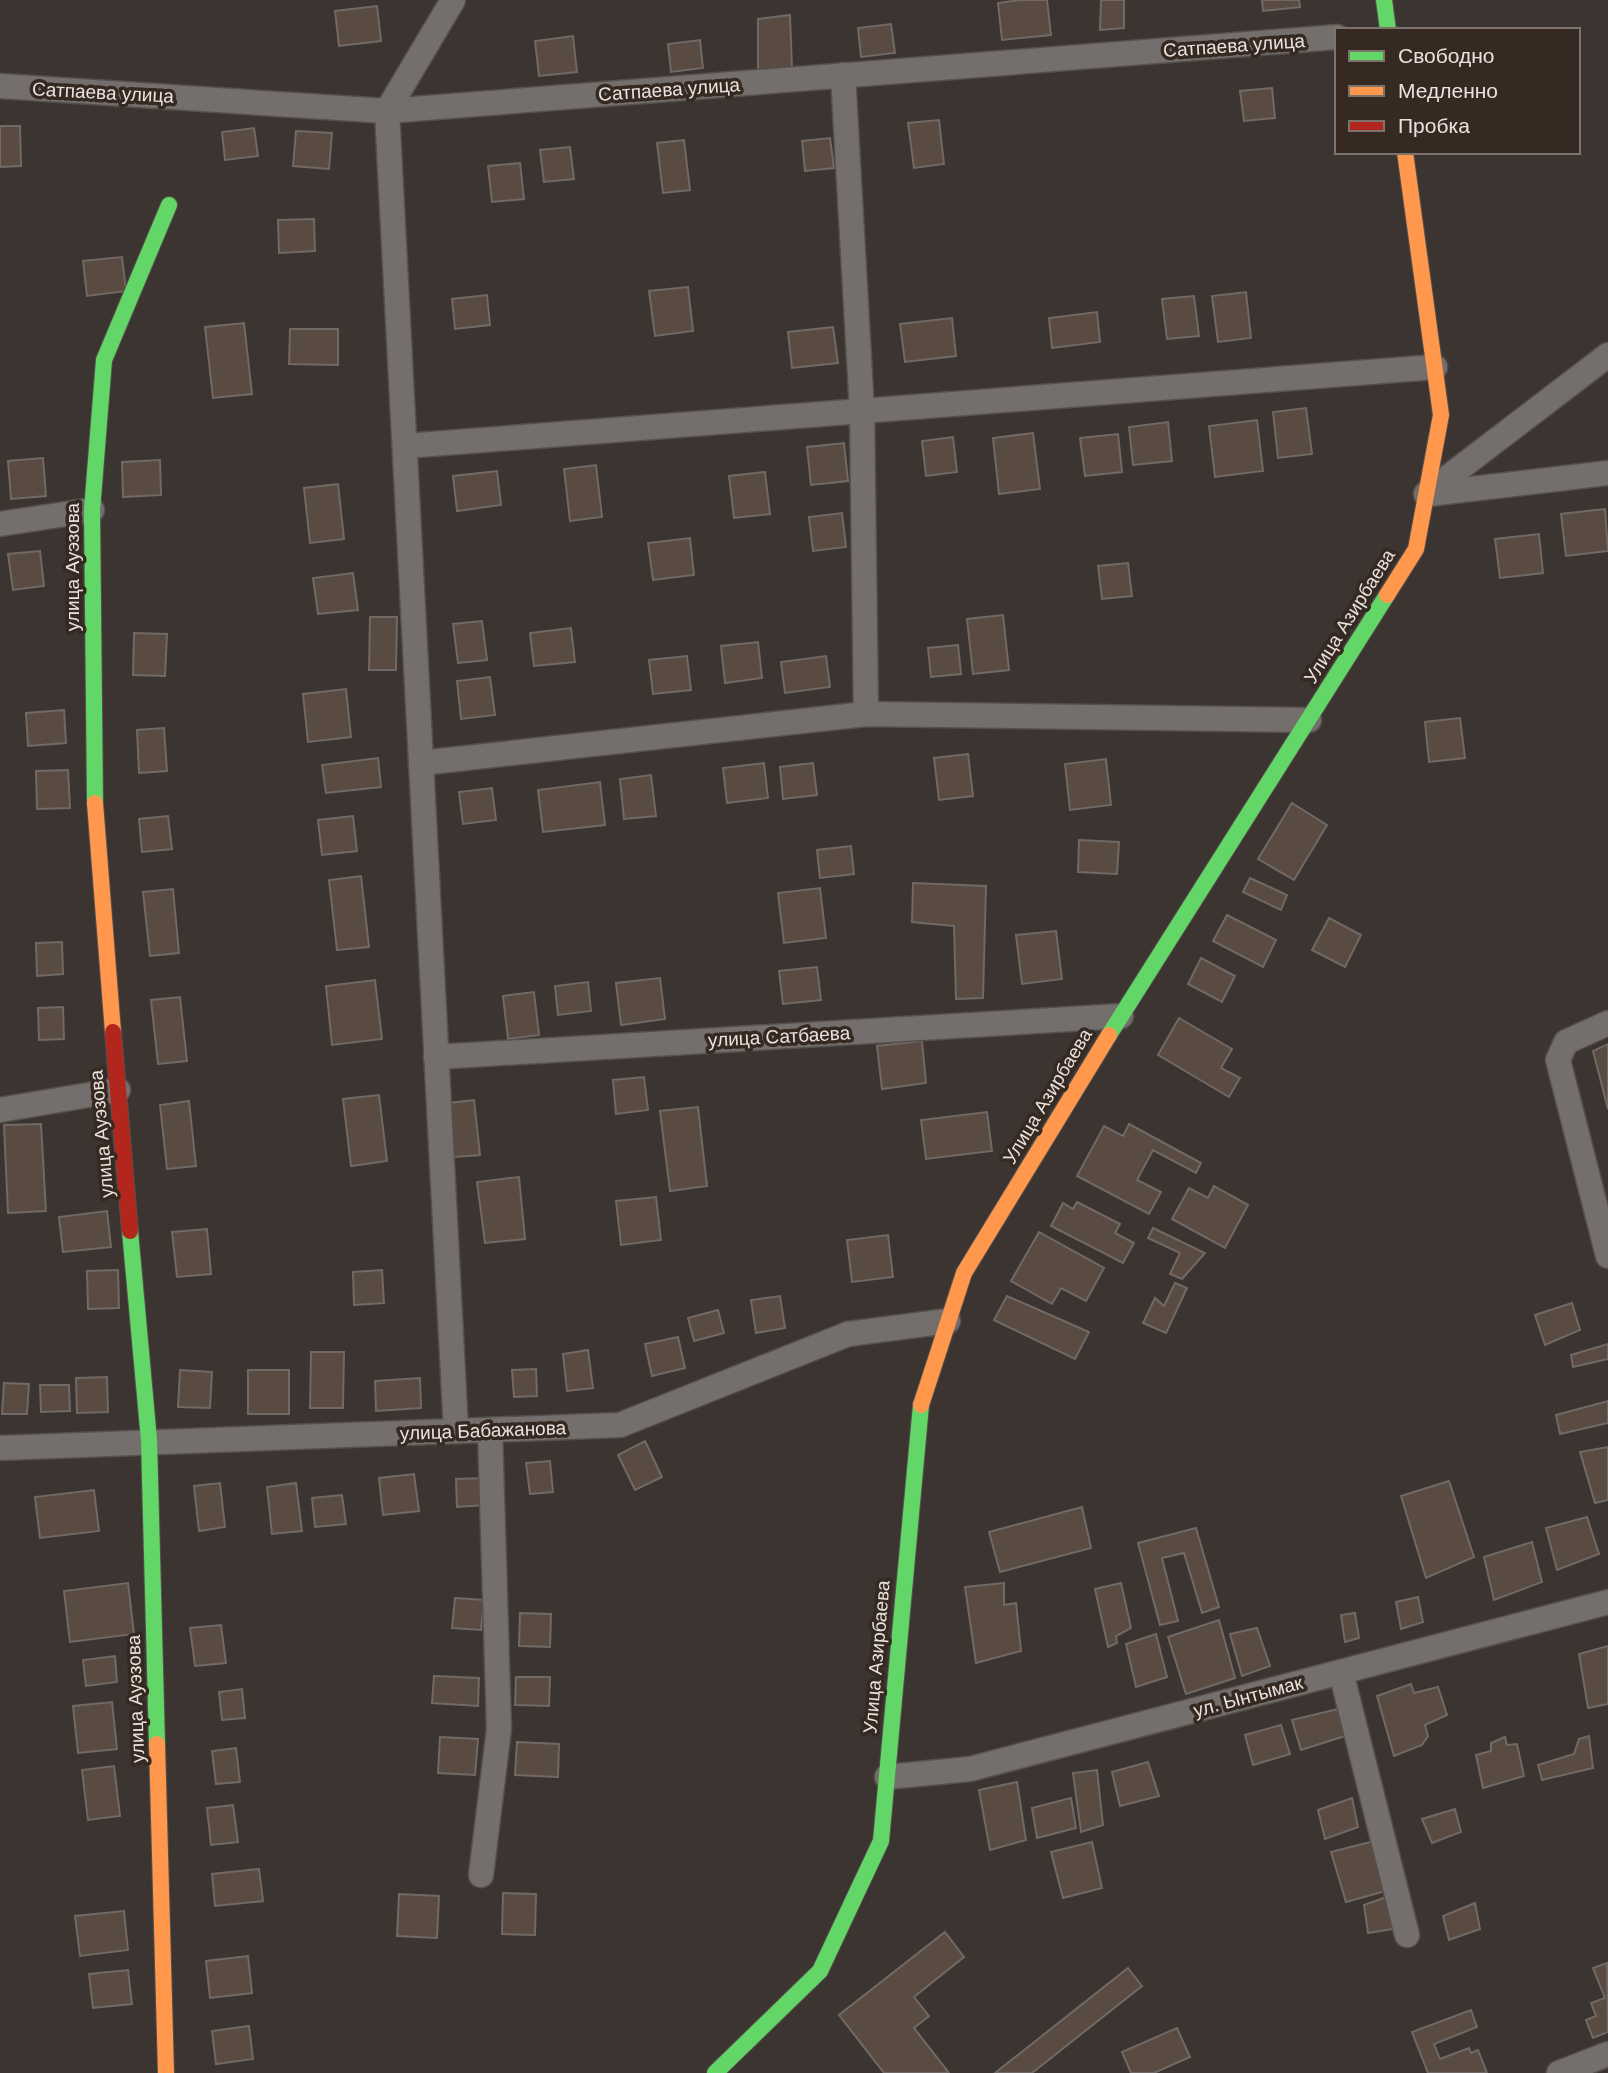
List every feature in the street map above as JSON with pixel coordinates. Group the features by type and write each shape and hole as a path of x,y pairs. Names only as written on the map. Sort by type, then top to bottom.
{"main road":[{"path":"1384,0 1388,28"},
{"name":"Улица Азирбаева","path":"715,2073 820,1971 881,1841 919,1408 964,1273 1121,1016 1416,549 1441,415 1405,154"},
{"name":"улица Ауэзова","path":"166,2073 149,1440 95,836 92,510 104,360 169,205"}],"street":[{"path":"453,0 387,111 456,1431"},
{"name":"Сатпаева улица","path":"0,86 387,111 1335,37"},
{"path":"843,75 862,411 866,714"},
{"path":"1426,494 1608,355"},
{"path":"405,446 1435,367"},
{"path":"1426,494 1608,473"},
{"path":"0,524 92,510"},
{"path":"421,763 866,714 1309,720"},
{"name":"улица Сатбаева","path":"436,1057 1121,1016"},
{"path":"1608,1023 1566,1042 1558,1060 1608,1256"},
{"path":"0,1110 118,1090"},
{"name":"улица Бабажанова","path":"0,1448 149,1440 620,1425 848,1334 948,1321"},
{"path":"481,1875 499,1730 490,1430"},
{"name":"ул. Ынтымак","path":"887,1777 970,1769 1608,1602"},
{"path":"1341,1672 1407,1935"},
{"path":"1559,2073 1608,2054"}],"building":[{"path":"1047,0 1051,35 1002,40 998,3"},
{"path":"1101,0 1124,0 1124,28 1100,30"},
{"path":"1262,0 1299,0 1300,7 1263,11"},
{"path":"377,6 381,41 339,46 335,11"},
{"path":"790,15 792,68 758,71 758,19"},
{"path":"891,24 895,53 861,57 858,28"},
{"path":"573,36 577,72 539,76 535,41"},
{"path":"700,40 703,68 671,72 668,44"},
{"path":"1272,88 1275,118 1244,121 1240,91"},
{"path":"939,120 944,164 914,168 908,123"},
{"path":"0,126 20,126 21,166 0,167"},
{"path":"254,128 258,156 225,160 222,132"},
{"path":"296,131 332,133 329,169 293,166"},
{"path":"830,138 834,168 805,171 802,141"},
{"path":"684,140 690,190 663,193 657,143"},
{"path":"570,147 574,179 544,182 540,150"},
{"path":"520,163 524,199 492,202 488,166"},
{"path":"314,219 315,251 279,253 278,220"},
{"path":"122,257 126,291 87,296 83,261"},
{"path":"688,287 693,331 655,336 649,291"},
{"path":"1246,292 1251,338 1218,342 1212,296"},
{"path":"487,295 490,325 455,329 452,299"},
{"path":"1194,296 1199,336 1167,339 1162,299"},
{"path":"1097,312 1100,342 1052,348 1049,318"},
{"path":"952,318 956,356 905,362 900,324"},
{"path":"244,323 252,394 213,398 205,327"},
{"path":"833,327 838,363 792,368 788,332"},
{"path":"290,329 338,329 338,365 289,364"},
{"path":"1306,408 1312,454 1278,458 1273,412"},
{"path":"1257,420 1263,471 1215,477 1209,426"},
{"path":"1168,422 1172,461 1133,465 1129,427"},
{"path":"1033,433 1040,489 999,494 993,438"},
{"path":"1118,434 1122,472 1085,476 1080,438"},
{"path":"953,437 957,472 926,476 922,441"},
{"path":"844,443 848,481 811,485 807,447"},
{"path":"43,458 46,496 11,499 8,461"},
{"path":"160,460 161,495 123,497 122,462"},
{"path":"596,465 602,517 570,521 564,469"},
{"path":"497,471 501,505 457,511 453,476"},
{"path":"765,472 770,514 734,518 729,476"},
{"path":"338,484 344,539 310,543 304,488"},
{"path":"1605,509 1608,551 1566,556 1561,514"},
{"path":"842,513 846,547 813,551 809,517"},
{"path":"1539,534 1543,573 1500,578 1495,539"},
{"path":"690,538 694,575 653,580 648,543"},
{"path":"40,551 44,586 13,590 8,554"},
{"path":"1128,563 1132,596 1102,599 1098,566"},
{"path":"353,573 358,610 318,614 313,578"},
{"path":"1003,615 1009,670 973,674 967,619"},
{"path":"370,617 397,617 396,670 369,670"},
{"path":"482,621 487,660 458,663 453,624"},
{"path":"571,628 575,662 534,666 530,633"},
{"path":"134,633 167,634 165,676 133,675"},
{"path":"758,642 762,678 725,683 721,646"},
{"path":"958,645 961,674 931,677 928,648"},
{"path":"687,656 691,690 653,694 649,660"},
{"path":"826,656 830,687 785,693 781,662"},
{"path":"490,677 495,715 461,719 457,681"},
{"path":"346,689 351,737 308,742 303,694"},
{"path":"64,710 66,743 28,746 26,713"},
{"path":"1460,718 1465,758 1429,762 1425,722"},
{"path":"164,728 167,771 139,773 137,730"},
{"path":"968,754 973,796 939,800 934,758"},
{"path":"378,758 381,787 326,793 322,765"},
{"path":"1106,759 1111,805 1070,810 1065,764"},
{"path":"764,763 768,798 727,803 723,768"},
{"path":"813,763 817,795 783,799 780,767"},
{"path":"68,770 70,808 37,809 36,771"},
{"path":"651,775 656,816 624,819 620,779"},
{"path":"600,782 605,825 543,832 538,790"},
{"path":"492,788 496,820 463,824 459,792"},
{"path":"1292,803 1327,825 1294,880 1258,859"},
{"path":"168,816 172,849 142,852 139,819"},
{"path":"353,816 357,851 322,855 318,820"},
{"path":"1079,840 1119,842 1117,874 1078,872"},
{"path":"851,846 854,874 820,878 817,850"},
{"path":"361,876 369,947 337,950 329,880"},
{"path":"1250,878 1287,895 1281,910 1243,892"},
{"path":"913,883 986,886 983,998 956,999 954,926 912,922"},
{"path":"820,888 826,938 784,943 778,893"},
{"path":"173,889 179,953 150,956 143,892"},
{"path":"1227,915 1276,940 1263,967 1213,941"},
{"path":"1329,918 1361,935 1345,967 1312,950"},
{"path":"1056,931 1062,979 1022,984 1016,935"},
{"path":"62,942 63,974 37,976 36,943"},
{"path":"1201,958 1235,976 1222,1002 1188,984"},
{"path":"817,967 821,1000 783,1004 779,971"},
{"path":"660,978 665,1019 621,1025 616,983"},
{"path":"375,980 382,1039 332,1045 326,986"},
{"path":"588,982 591,1011 558,1015 555,986"},
{"path":"534,992 539,1035 508,1039 503,996"},
{"path":"180,997 187,1061 158,1064 151,1000"},
{"path":"63,1007 64,1039 39,1040 38,1008"},
{"path":"1179,1018 1232,1049 1221,1068 1240,1078 1229,1097 1158,1055"},
{"path":"922,1041 926,1083 882,1089 877,1046"},
{"path":"1608,1044 1608,1109 1593,1051"},
{"path":"644,1077 648,1110 616,1114 613,1080"},
{"path":"379,1095 387,1161 351,1166 343,1099"},
{"path":"474,1100 480,1155 454,1157 448,1103"},
{"path":"189,1101 196,1166 167,1169 160,1105"},
{"path":"698,1107 707,1186 670,1191 660,1111"},
{"path":"987,1112 992,1151 926,1159 921,1120"},
{"path":"41,1124 46,1211 8,1213 4,1125"},
{"path":"1129,1124 1201,1163 1196,1173 1153,1150 1137,1180 1161,1192 1149,1214 1077,1176 1104,1126 1123,1136"},
{"path":"519,1177 525,1239 485,1243 477,1182"},
{"path":"1214,1186 1248,1205 1225,1248 1172,1219 1189,1188 1208,1198"},
{"path":"656,1197 661,1240 621,1245 616,1201"},
{"path":"1077,1202 1120,1224 1115,1233 1134,1243 1123,1263 1051,1226 1063,1203 1073,1209"},
{"path":"107,1211 111,1247 63,1252 59,1217"},
{"path":"1153,1228 1205,1253 1182,1279 1170,1274 1180,1253 1148,1238"},
{"path":"207,1229 211,1274 177,1277 172,1232"},
{"path":"1039,1232 1104,1268 1086,1301 1061,1288 1052,1304 1011,1281"},
{"path":"888,1235 893,1277 852,1282 847,1240"},
{"path":"118,1270 119,1308 88,1309 87,1271"},
{"path":"382,1270 384,1303 354,1305 353,1272"},
{"path":"1175,1283 1187,1288 1166,1333 1143,1323 1155,1298 1164,1306"},
{"path":"780,1296 785,1328 756,1333 751,1300"},
{"path":"1007,1296 1089,1332 1075,1359 994,1320"},
{"path":"1572,1303 1580,1330 1545,1345 1535,1315"},
{"path":"718,1310 724,1333 694,1341 688,1318"},
{"path":"678,1337 685,1368 652,1376 645,1344"},
{"path":"1608,1344 1608,1359 1573,1367 1571,1355"},
{"path":"588,1350 593,1388 567,1391 563,1354"},
{"path":"311,1352 344,1352 343,1408 310,1408"},
{"path":"536,1369 537,1396 514,1397 512,1370"},
{"path":"180,1370 212,1372 210,1408 178,1407"},
{"path":"248,1370 289,1370 289,1414 248,1414"},
{"path":"107,1377 108,1412 77,1413 76,1378"},
{"path":"420,1378 421,1408 376,1411 375,1381"},
{"path":"4,1383 29,1384 27,1414 2,1414"},
{"path":"40,1385 69,1385 70,1411 41,1412"},
{"path":"1608,1401 1608,1423 1560,1434 1556,1415"},
{"path":"645,1441 662,1477 635,1490 618,1455"},
{"path":"1608,1447 1608,1500 1595,1503 1580,1452"},
{"path":"550,1461 553,1492 530,1494 526,1463"},
{"path":"414,1474 419,1511 383,1515 379,1478"},
{"path":"485,1478 486,1505 457,1507 456,1479"},
{"path":"1449,1481 1474,1557 1426,1578 1401,1496"},
{"path":"220,1483 225,1527 199,1531 194,1486"},
{"path":"296,1483 302,1531 272,1534 267,1487"},
{"path":"94,1490 99,1531 40,1538 35,1497"},
{"path":"342,1495 346,1524 315,1527 312,1498"},
{"path":"1082,1507 1091,1548 1000,1572 989,1532"},
{"path":"1587,1517 1599,1554 1557,1570 1546,1528"},
{"path":"1196,1528 1219,1607 1202,1613 1184,1553 1162,1558 1178,1621 1160,1625 1138,1543"},
{"path":"1532,1542 1542,1582 1494,1600 1484,1557"},
{"path":"128,1583 134,1634 70,1642 64,1591"},
{"path":"1004,1583 1004,1605 1016,1603 1021,1651 976,1663 965,1587"},
{"path":"1121,1583 1131,1628 1116,1636 1117,1643 1108,1647 1095,1589"},
{"path":"1418,1597 1423,1622 1401,1629 1396,1602"},
{"path":"455,1598 484,1600 481,1630 452,1628"},
{"path":"520,1613 551,1614 550,1647 519,1646"},
{"path":"1355,1613 1359,1638 1345,1642 1341,1615"},
{"path":"1219,1620 1235,1678 1186,1694 1168,1637"},
{"path":"221,1625 226,1663 195,1666 190,1628"},
{"path":"1257,1628 1270,1666 1242,1676 1230,1634"},
{"path":"1156,1634 1167,1677 1136,1687 1126,1644"},
{"path":"1608,1646 1608,1704 1588,1708 1579,1654"},
{"path":"115,1656 117,1682 86,1686 83,1660"},
{"path":"434,1676 479,1678 478,1706 432,1703"},
{"path":"516,1677 550,1677 549,1706 515,1705"},
{"path":"1411,1684 1414,1693 1438,1687 1447,1715 1425,1725 1428,1736 1422,1745 1394,1756 1377,1696"},
{"path":"242,1689 245,1718 222,1720 219,1692"},
{"path":"112,1702 117,1749 78,1753 73,1706"},
{"path":"1338,1709 1345,1736 1301,1750 1292,1720"},
{"path":"1281,1725 1290,1754 1253,1765 1245,1735"},
{"path":"1589,1736 1593,1768 1542,1780 1538,1765 1574,1754 1579,1739"},
{"path":"440,1737 478,1739 475,1775 438,1773"},
{"path":"1505,1737 1507,1745 1517,1744 1524,1776 1483,1788 1476,1755 1491,1751 1491,1743"},
{"path":"517,1742 559,1744 558,1777 515,1775"},
{"path":"236,1748 240,1782 216,1784 212,1751"},
{"path":"1148,1762 1159,1796 1120,1806 1112,1772"},
{"path":"114,1766 120,1816 88,1820 82,1770"},
{"path":"1097,1770 1103,1825 1081,1832 1073,1773"},
{"path":"1017,1782 1026,1840 990,1850 979,1790"},
{"path":"1071,1798 1076,1828 1037,1838 1032,1808"},
{"path":"1352,1798 1358,1827 1325,1839 1318,1810"},
{"path":"233,1805 238,1842 211,1845 207,1808"},
{"path":"1455,1809 1461,1832 1432,1843 1422,1819"},
{"path":"1378,1840 1389,1890 1346,1902 1331,1852"},
{"path":"1092,1842 1102,1888 1063,1898 1051,1852"},
{"path":"259,1869 263,1901 215,1906 212,1874"},
{"path":"503,1893 536,1894 535,1935 502,1934"},
{"path":"399,1894 439,1896 437,1938 397,1936"},
{"path":"1392,1895 1399,1928 1368,1933 1364,1905"},
{"path":"1475,1903 1480,1929 1449,1940 1443,1916"},
{"path":"124,1911 128,1950 80,1956 75,1916"},
{"path":"945,1932 964,1957 914,1997 929,2016 914,2028 949,2073 884,2073 839,2015"},
{"path":"248,1956 252,1993 210,1998 206,1961"},
{"path":"1607,1963 1608,2032 1593,2038 1586,2020 1596,2016 1591,2003 1605,1998 1593,1968"},
{"path":"1128,1968 1142,1986 1032,2073 995,2073"},
{"path":"128,1970 132,2004 93,2008 89,1974"},
{"path":"1471,2010 1477,2027 1434,2044 1440,2059 1469,2048 1471,2053 1478,2050 1487,2073 1428,2073 1412,2032"},
{"path":"249,2026 253,2059 216,2064 212,2031"},
{"path":"1177,2028 1190,2057 1154,2073 1131,2073 1122,2052"}],"traffic: fast":[{"path":"1384,0 1388,28"},
{"path":"95,803 92,510 104,360 169,205"},
{"path":"1109,1035 1387,595"},
{"path":"130,1231 149,1440 157,1744"},
{"path":"715,2073 820,1971 881,1841 921,1405"}],"traffic: slow":[{"path":"1387,595 1416,549 1441,415 1405,154"},
{"path":"95,803 113,1032"},
{"path":"921,1405 964,1273 1109,1035"},
{"path":"157,1744 166,2073"}],"traffic: jam":[{"path":"113,1032 130,1231"}]}
